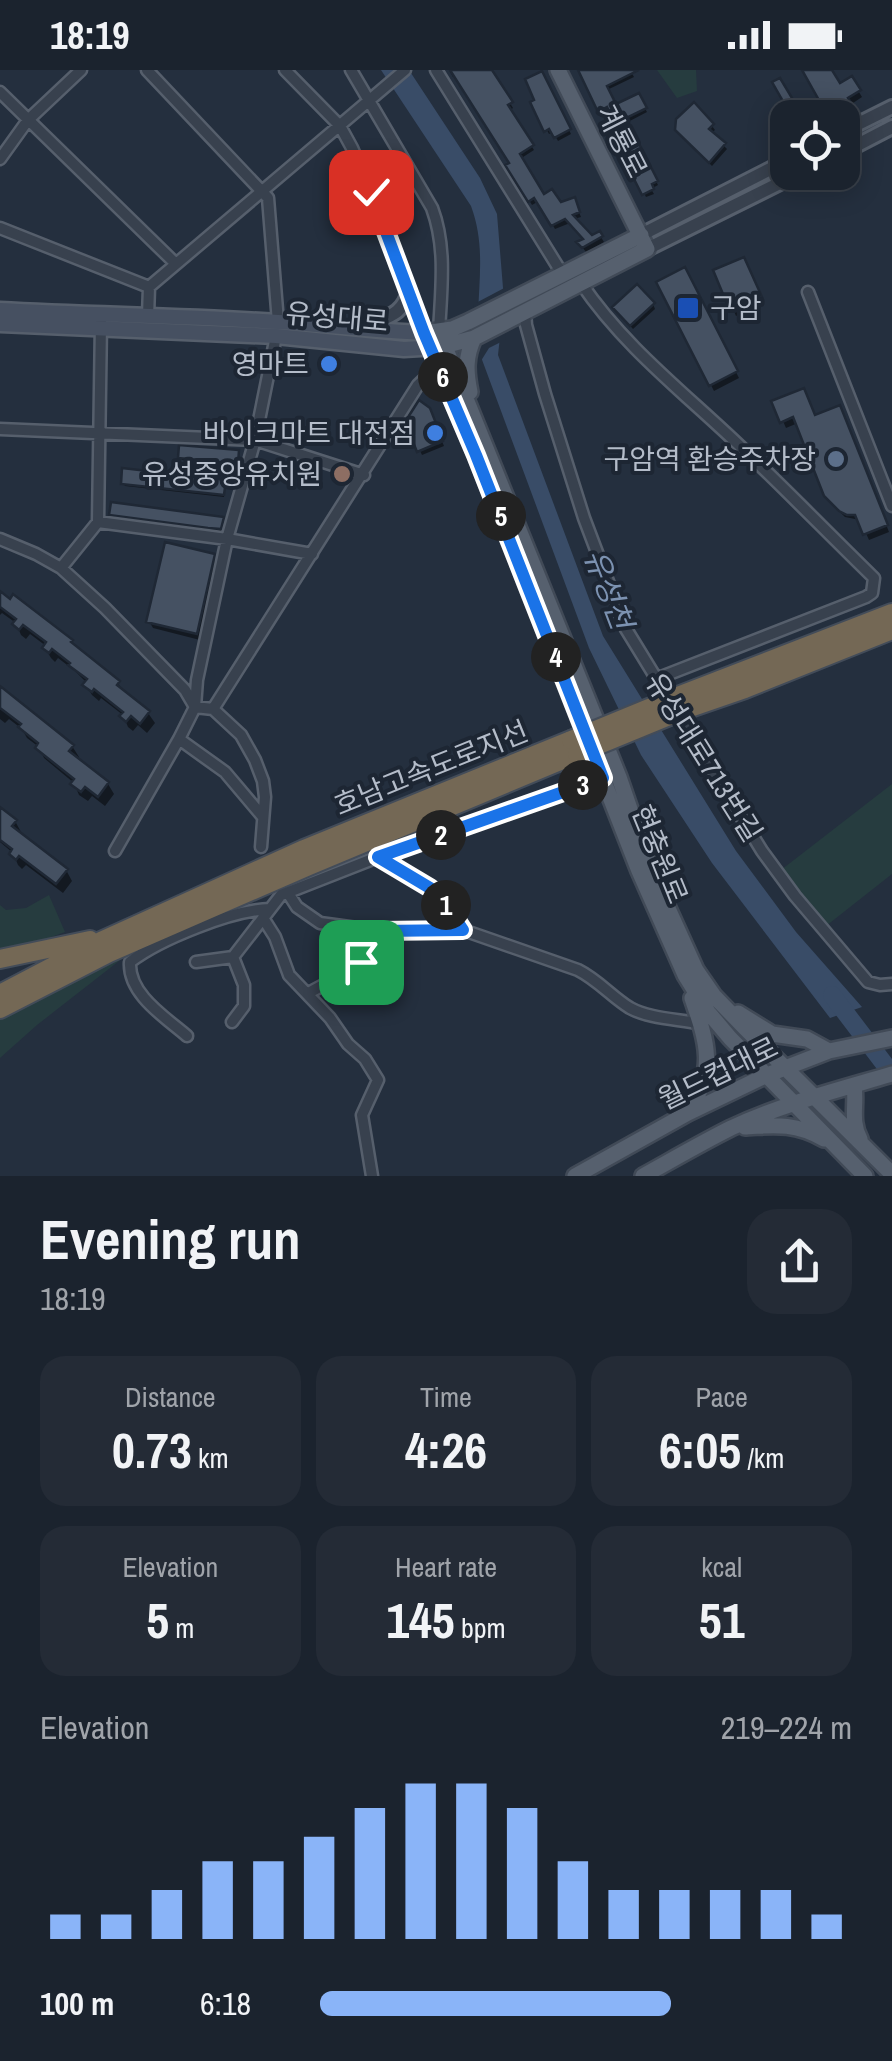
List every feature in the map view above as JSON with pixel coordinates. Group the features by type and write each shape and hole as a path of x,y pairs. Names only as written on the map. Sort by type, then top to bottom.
{"highway":[{"name":"호남고속도로지선","path":"0,994 115,935 304,849 574,747 892,613"},
{"name":"호남고속도로지선","path":"681,703 744,689 892,630"},
{"name":"호남고속도로지선","path":"0,1009 127,945 574,747"},
{"path":"0,958 115,935"}],"main road":[{"name":"계룡로","path":"558,70 644,242"},
{"path":"521,308 563,275 644,242"},
{"name":"유성대로","path":"0,310 101,322 148,316 277,329 404,348 471,330 581,283 644,242"},
{"name":"유성대로","path":"0,324 101,322 362,328 434,340"},
{"path":"471,330 466,365 486,451"},
{"path":"434,340 486,451"},
{"name":"현충원로","path":"434,340 438,366 684,976 708,1012 861,1174"},
{"name":"현충원로","path":"486,451 619,777 668,911 696,970 714,996 892,1174"},
{"path":"684,976 701,1024 707,1071 699,1096 688,1113"},
{"path":"714,996 772,1034 807,1039 829,1051"},
{"name":"월드컵대로","path":"575,1176 688,1113 767,1075 829,1051 892,1038"},
{"name":"월드컵대로","path":"643,1176 731,1128 794,1103 892,1074"},
{"path":"854,1085 852,1118 862,1146"},
{"path":"731,1128 793,1126 822,1138 842,1153"}],"street":[{"path":"0,159 28,120 80,70"},
{"path":"115,852 195,707 197,680 277,329 268,198 147,70"},
{"path":"285,70 340,126 371,192 409,291 434,340"},
{"path":"351,70 432,208 438,225 442,269 434,340"},
{"path":"148,316 149,287 405,70"},
{"path":"436,70 563,275"},
{"path":"0,92 176,264"},
{"path":"860,123 892,107"},
{"path":"860,143 892,127"},
{"name":"유성대로","path":"644,242 770,170"},
{"name":"유성대로","path":"644,242 770,186"},
{"path":"0,228 149,287"},
{"path":"581,283 655,367 874,578 872,594 866,597 656,680"},
{"path":"362,328 400,311 409,291"},
{"path":"808,292 892,506"},
{"name":"유성대로713번길","path":"521,308 590,534 626,629 740,818 795,896 868,982 892,984"},
{"path":"61,568 98,522 101,322"},
{"path":"213,709 418,385 438,366"},
{"path":"0,429 254,440 364,474"},
{"path":"98,522 312,554"},
{"path":"0,540 61,568 185,690 195,707"},
{"path":"195,707 213,709 241,734 255,760 266,797 261,847"},
{"path":"180,739 224,772 263,817"},
{"path":"196,962 233,957 282,892 603,778"},
{"path":"378,857 430,888 463,930"},
{"path":"282,892 320,923 379,931 463,930 578,970 641,1014 701,1024"},
{"path":"186,1036 142,996 130,962 144,952 227,916 250,910 266,913"},
{"path":"266,913 290,974 365,1059 378,1080 362,1115 372,1176"},
{"path":"307,994 368,957 379,931"},
{"path":"232,1022 244,1006 244,985 233,957"}],"green space":[{"path":"657,70 696,70 697,91 677,98"},
{"path":"892,784 892,874 826,926 781,870"},
{"path":"49,895 65,932 0,956 0,905 6,910 26,908"},
{"path":"117,955 119,961 0,1058 0,1019"}],"water":[{"path":"381,70 409,70 480,178 497,214 504,300 498,355 603,636 736,851 796,932 862,1007 830,1018 712,863 641,755 589,648 481,357 480,248 471,206"}],"pier":[{"path":"508,286 505,340 489,348 479,364 472,320 474,304"}],"building":[{"path":"450,70 492,70 513,102 508,105 534,145 520,154 544,194 552,189 561,202 575,197 580,212 573,215 592,235 600,231 603,236 582,248 576,242 583,239 565,219 551,226 534,198 528,202 505,165 509,163"},
{"path":"578,70 639,70 607,86 616,104 639,93 647,108 626,118 658,181 652,184 654,189 642,195 611,133 618,130 607,107 598,112"},
{"path":"802,70 832,70 840,83 852,76 861,90 849,100 819,100"},
{"path":"542,71 571,129 554,138 549,129 544,132 530,102 534,100 525,79"},
{"path":"780,78 792,98 782,100 772,82"},
{"path":"694,102 714,124 709,129 726,143 709,163 675,130 676,119"},
{"path":"744,257 762,297 730,311 713,270"},
{"name":"구암","path":"685,267 738,371 709,386 656,282"},
{"path":"637,284 655,303 630,326 612,307"},
{"name":"구암역 환승주차장","path":"804,388 815,415 840,405 888,525 863,535 855,515 839,511 824,496 793,417 780,423 771,401"},
{"path":"419,400 430,408 443,441 417,452 405,422"},
{"path":"179,445 239,450 238,464 178,458"},
{"path":"122,468 226,480 224,495 121,484"},
{"path":"111,502 224,517 221,529 109,515"},
{"path":"165,542 215,554 197,634 146,622"},
{"path":"0,591 10,599 13,594 120,681 117,685 150,711 140,724 131,716 126,722 119,716 123,712 94,689 92,692 82,685 87,679 70,663 52,649 49,653 42,648 46,642 23,625 19,630 12,624 16,619 0,607"},
{"path":"0,686 74,745 69,751 109,782 98,797 85,787 81,792 70,784 74,779 35,748 38,743 0,708"},
{"path":"0,807 17,820 12,826 68,869 56,884 19,856 16,860 9,854 12,849 0,840"}],"waterway":[{"name":"유성천","path":"832,995 892,1074"}],"place":[{"name":"구암","path":"688,308"},
{"name":"영마트","path":"329,364"},
{"name":"바이크마트 대전점","path":"435,433"},
{"name":"구암역 환승주차장","path":"836,459"},
{"name":"유성중앙유치원","path":"342,474"}],"route":[{"path":"361,962 378,940 379,931 463,930 430,888 378,857 603,778 371,192"}]}
